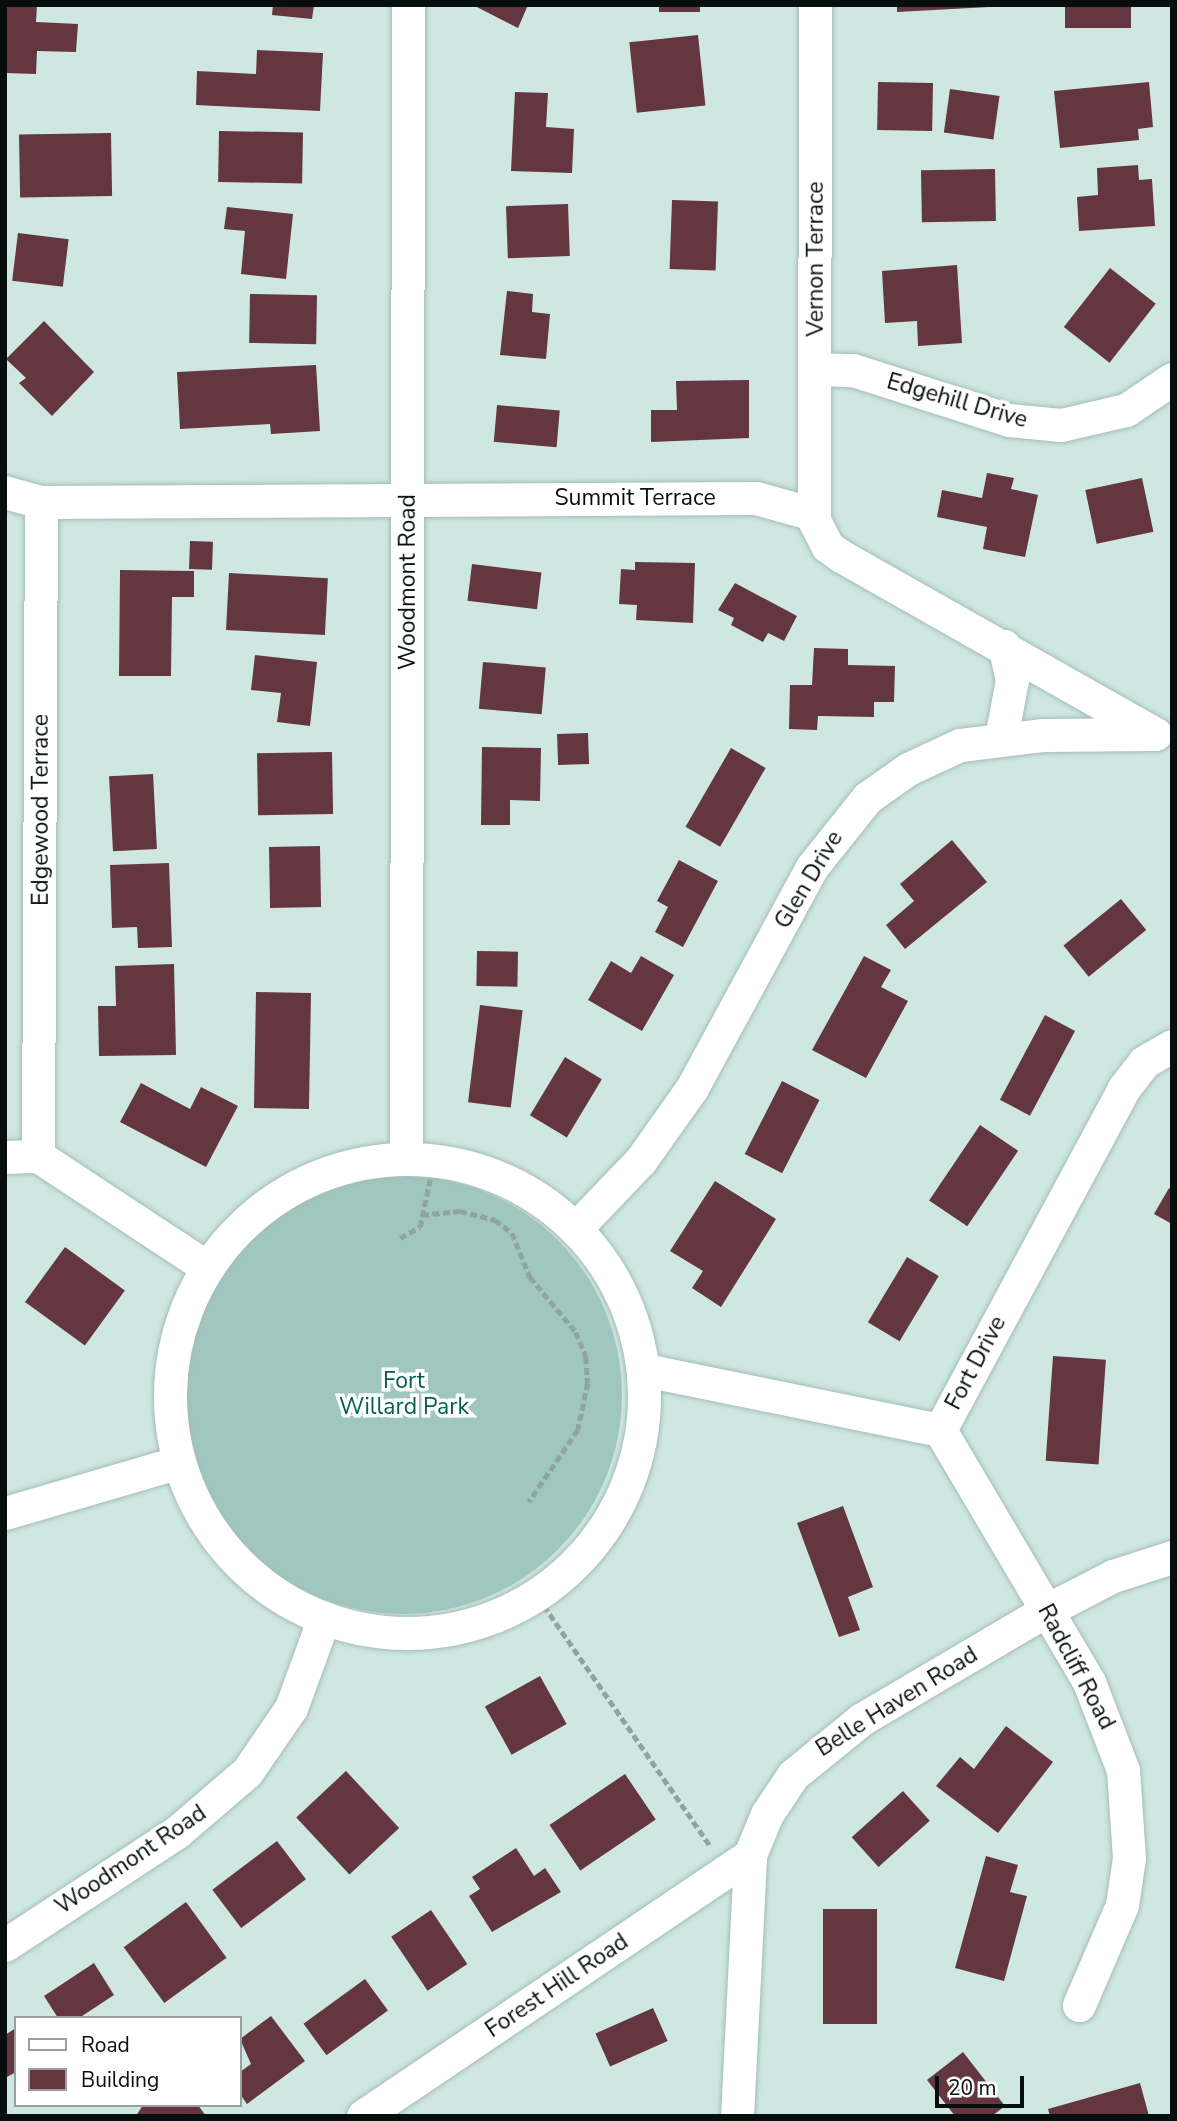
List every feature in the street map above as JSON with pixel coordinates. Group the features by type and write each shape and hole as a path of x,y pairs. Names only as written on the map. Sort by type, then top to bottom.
{"street":[{"name":"Woodmont Road","path":"408,5 408,498 420,1158"},
{"name":"Vernon Terrace","path":"813,514 816,369 815,5"},
{"name":"Edgehill Drive","path":"816,369 853,370 1009,420 1061,425 1126,410 1172,379"},
{"path":"5,492 41,502"},
{"name":"Summit Terrace","path":"41,502 756,498 813,514"},
{"name":"Edgewood Terrace","path":"38,1156 41,502"},
{"path":"813,514 827,545 841,556 1163,734"},
{"path":"1001,738 1012,680 1004,646"},
{"name":"Glen Drive","path":"576,1228 641,1160 692,1088 812,867 847,818 908,769 960,745 1001,738 1163,734"},
{"name":"Fort Drive","path":"645,1370 940,1430 1124,1088 1144,1062 1172,1046"},
{"path":"5,1157 38,1156 205,1266"},
{"path":"420,1158 522,1189 576,1228 626,1305 645,1370 642,1425 623,1493 593,1542 538,1597 437,1631 382,1632 324,1618 268,1589 235,1560 201,1515 179,1462 172,1367 180,1326 205,1266 243,1225 292,1189 346,1167 420,1158"},
{"name":"Radcliff Road","path":"940,1430 1047,1610 1108,1720 1129,1811 1122,1905 1079,2005"},
{"path":"5,1513 179,1462"},
{"name":"Belle Haven Road","path":"737,2116 750,1855 777,1796 825,1744 1047,1610 1113,1576 1172,1556"},
{"name":"Woodmont Road","path":"5,1945 177,1832 247,1772 291,1708 324,1618"},
{"name":"Forest Hill Road","path":"363,2116 750,1855"}],"path":[{"path":"400,1238 420,1227 420,1158"},
{"path":"422,1215 460,1210 495,1220 512,1233 530,1277 576,1332 586,1357 578,1430 528,1502"},
{"path":"538,1597 711,1847 750,1855"}],"green space":[{"name":"Fort Willard Park","path":"403,1176 446,1180 487,1193 525,1213 558,1240 585,1273 605,1311 618,1352 622,1395 618,1438 605,1479 585,1517 558,1550 525,1577 487,1597 446,1610 403,1614 360,1610 319,1597 281,1577 248,1550 221,1517 201,1479 188,1438 184,1395 188,1352 201,1311 221,1273 248,1240 281,1213 319,1193 360,1180"}],"building":[{"path":"5,5 37,5 36,22 78,24 76,52 37,51 36,74 5,73"},
{"path":"273,5 314,5 312,19 272,15"},
{"path":"473,5 528,5 518,28"},
{"path":"659,5 700,5 700,12 659,12"},
{"path":"897,5 989,5 989,7 897,12"},
{"path":"1065,5 1131,5 1131,28 1065,28"},
{"path":"698,35 705,106 637,113 629,42"},
{"path":"257,50 323,53 320,111 196,105 197,71 256,74"},
{"path":"878,82 933,83 932,131 877,130"},
{"path":"1149,82 1153,127 1138,129 1139,140 1060,148 1054,91"},
{"path":"950,89 1000,96 993,140 944,133"},
{"path":"515,92 548,93 546,127 574,129 572,173 511,171"},
{"path":"219,131 303,132 302,183 218,182"},
{"path":"111,133 112,196 20,198 19,135"},
{"path":"1138,165 1139,180 1152,179 1155,226 1079,231 1077,197 1098,195 1097,168"},
{"path":"995,169 996,221 922,222 921,170"},
{"path":"672,200 718,202 716,271 670,269"},
{"path":"568,204 570,256 508,258 506,206"},
{"path":"227,207 293,214 286,279 241,274 245,231 224,229"},
{"path":"18,233 69,239 63,287 12,281"},
{"path":"957,265 962,343 918,346 917,321 885,323 882,271"},
{"path":"1110,268 1156,304 1110,363 1064,327"},
{"path":"507,291 533,294 532,312 550,314 546,359 500,355"},
{"path":"250,294 317,295 316,344 249,343"},
{"path":"44,321 94,372 52,416 19,383 26,378 6,359"},
{"path":"316,365 320,431 271,434 270,424 180,429 177,372"},
{"path":"749,380 749,438 651,442 651,410 677,410 676,381"},
{"path":"497,405 560,410 557,447 494,442"},
{"path":"987,473 1014,478 1011,489 1038,495 1025,557 983,549 987,527 937,517 942,490 982,498"},
{"path":"1142,478 1153,532 1097,544 1085,490"},
{"path":"190,541 213,542 212,570 189,569"},
{"path":"635,562 695,563 693,623 636,620 637,605 619,604 621,569 635,570"},
{"path":"472,564 541,573 537,609 467,601"},
{"path":"120,570 194,571 194,597 172,597 171,676 119,676"},
{"path":"229,573 328,578 325,635 226,630"},
{"path":"735,583 797,616 784,641 768,633 763,642 731,625 734,618 718,610"},
{"path":"814,648 848,649 848,665 895,666 894,702 874,702 874,717 818,716 817,730 789,729 790,685 812,685"},
{"path":"255,655 317,662 310,726 277,722 281,693 251,690"},
{"path":"483,662 546,667 542,714 479,709"},
{"path":"588,733 589,764 558,765 557,734"},
{"path":"482,747 541,748 540,801 510,800 510,825 481,825"},
{"path":"731,748 766,768 720,847 686,827"},
{"path":"332,752 333,814 258,815 257,753"},
{"path":"153,774 157,849 113,851 109,776"},
{"path":"952,840 987,882 905,949 886,925 914,901 900,884"},
{"path":"320,846 321,907 270,908 269,847"},
{"path":"679,860 718,881 683,947 655,932 668,907 657,901"},
{"path":"169,863 172,947 138,948 137,927 112,928 110,865"},
{"path":"1121,899 1146,930 1089,977 1063,946"},
{"path":"477,951 518,952 517,987 476,986"},
{"path":"641,956 674,975 642,1031 588,1000 611,961 631,973"},
{"path":"864,956 891,970 881,987 908,1001 866,1078 812,1050"},
{"path":"174,964 176,1055 99,1056 98,1006 116,1006 115,966"},
{"path":"256,992 311,993 309,1109 254,1108"},
{"path":"480,1005 523,1010 511,1108 468,1102"},
{"path":"1045,1015 1075,1031 1030,1116 1000,1100"},
{"path":"565,1057 602,1079 567,1137 530,1115"},
{"path":"782,1081 819,1100 782,1173 745,1154"},
{"path":"141,1083 190,1109 201,1087 238,1106 206,1167 120,1122"},
{"path":"980,1125 1018,1151 967,1226 929,1200"},
{"path":"715,1181 776,1219 721,1307 692,1288 703,1271 670,1251"},
{"path":"1169,1188 1172,1190 1172,1224 1154,1214"},
{"path":"65,1247 125,1290 85,1346 25,1302"},
{"path":"907,1257 939,1276 900,1341 868,1322"},
{"path":"1053,1356 1106,1360 1099,1464 1046,1461"},
{"path":"843,1506 873,1587 848,1597 860,1630 839,1637 797,1523"},
{"path":"540,1676 567,1724 512,1755 485,1707"},
{"path":"1006,1726 1053,1762 998,1833 936,1786 960,1757 974,1769"},
{"path":"346,1771 399,1828 349,1874 296,1817"},
{"path":"625,1774 656,1820 580,1870 550,1825"},
{"path":"903,1791 930,1821 878,1867 852,1837"},
{"path":"277,1841 306,1879 241,1928 212,1890"},
{"path":"516,1848 534,1876 545,1868 561,1892 492,1932 469,1896 480,1889 472,1877"},
{"path":"986,1856 1018,1865 1010,1892 1027,1896 1004,1981 955,1968"},
{"path":"186,1902 227,1958 164,2003 124,1947"},
{"path":"823,1909 877,1909 877,2024 823,2024"},
{"path":"431,1910 467,1964 428,1991 391,1937"},
{"path":"94,1963 114,1995 82,2016 57,2016 44,1996"},
{"path":"365,1979 388,2011 326,2055 304,2024"},
{"path":"653,2008 668,2041 610,2067 595,2034"},
{"path":"271,2016 305,2061 247,2104 242,2097 242,2071 251,2064 242,2038"},
{"path":"14,2029 14,2073 5,2078 5,2035"},
{"path":"963,2052 1005,2106 992,2116 955,2116 927,2080"},
{"path":"1140,2083 1149,2116 1050,2116 1048,2109"},
{"path":"142,2107 199,2107 206,2116 136,2116"}]}
